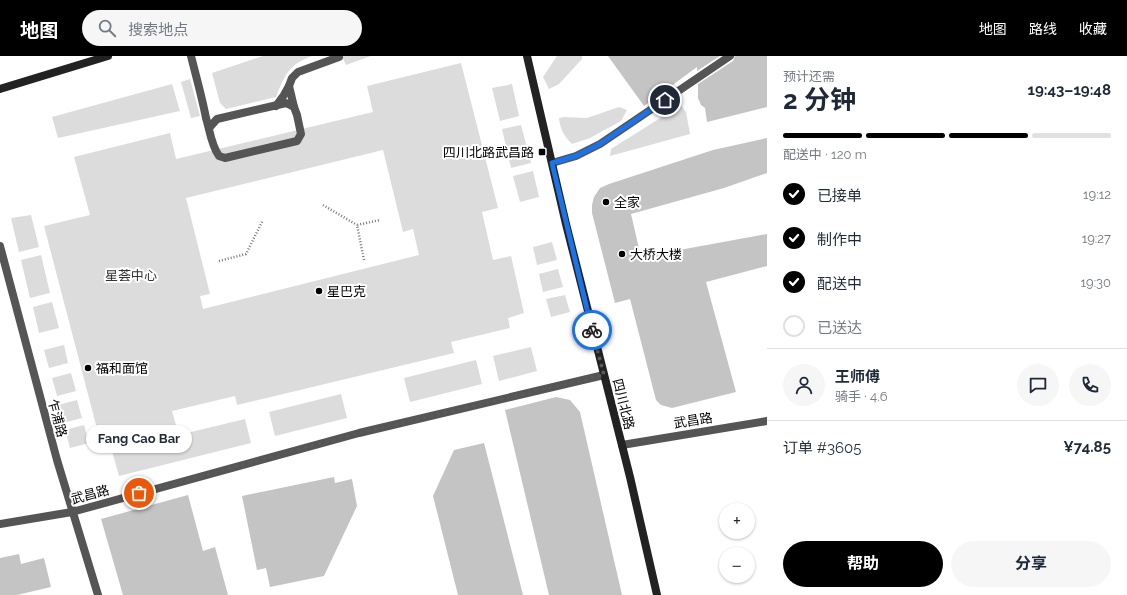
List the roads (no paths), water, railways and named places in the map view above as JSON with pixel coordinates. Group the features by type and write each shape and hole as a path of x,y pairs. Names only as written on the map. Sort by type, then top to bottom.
{"main road":[{"path":"0,88 108,56"},
{"name":"四川北路","path":"527,56 591,326 622,445 656,595"}],"street":[{"path":"191,56 214,150 219,156 225,158 297,141 301,134 289,86"},
{"path":"552,163 576,156 600,144 730,56"},
{"path":"276,106 284,95 292,78 298,72 339,57"},
{"path":"206,116 217,119 286,103 294,107"},
{"path":"209,128 217,119"},
{"name":"乍浦路","path":"0,246 57,460 98,595"},
{"name":"武昌路","path":"0,524 72,512 359,433 604,375"},
{"name":"武昌路","path":"622,445 767,421"}],"place":[{"name":"四川北路武昌路","path":"542,152"},
{"name":"全家","path":"606,202"},
{"name":"大桥大楼","path":"622,254"},
{"name":"星巴克","path":"319,291"},
{"name":"福和面馆","path":"88,368"},
{"name":"Fang Cao Bar","path":"139,493"}],"park label":[{"name":"星荟中心","path":"131,275"}]}
